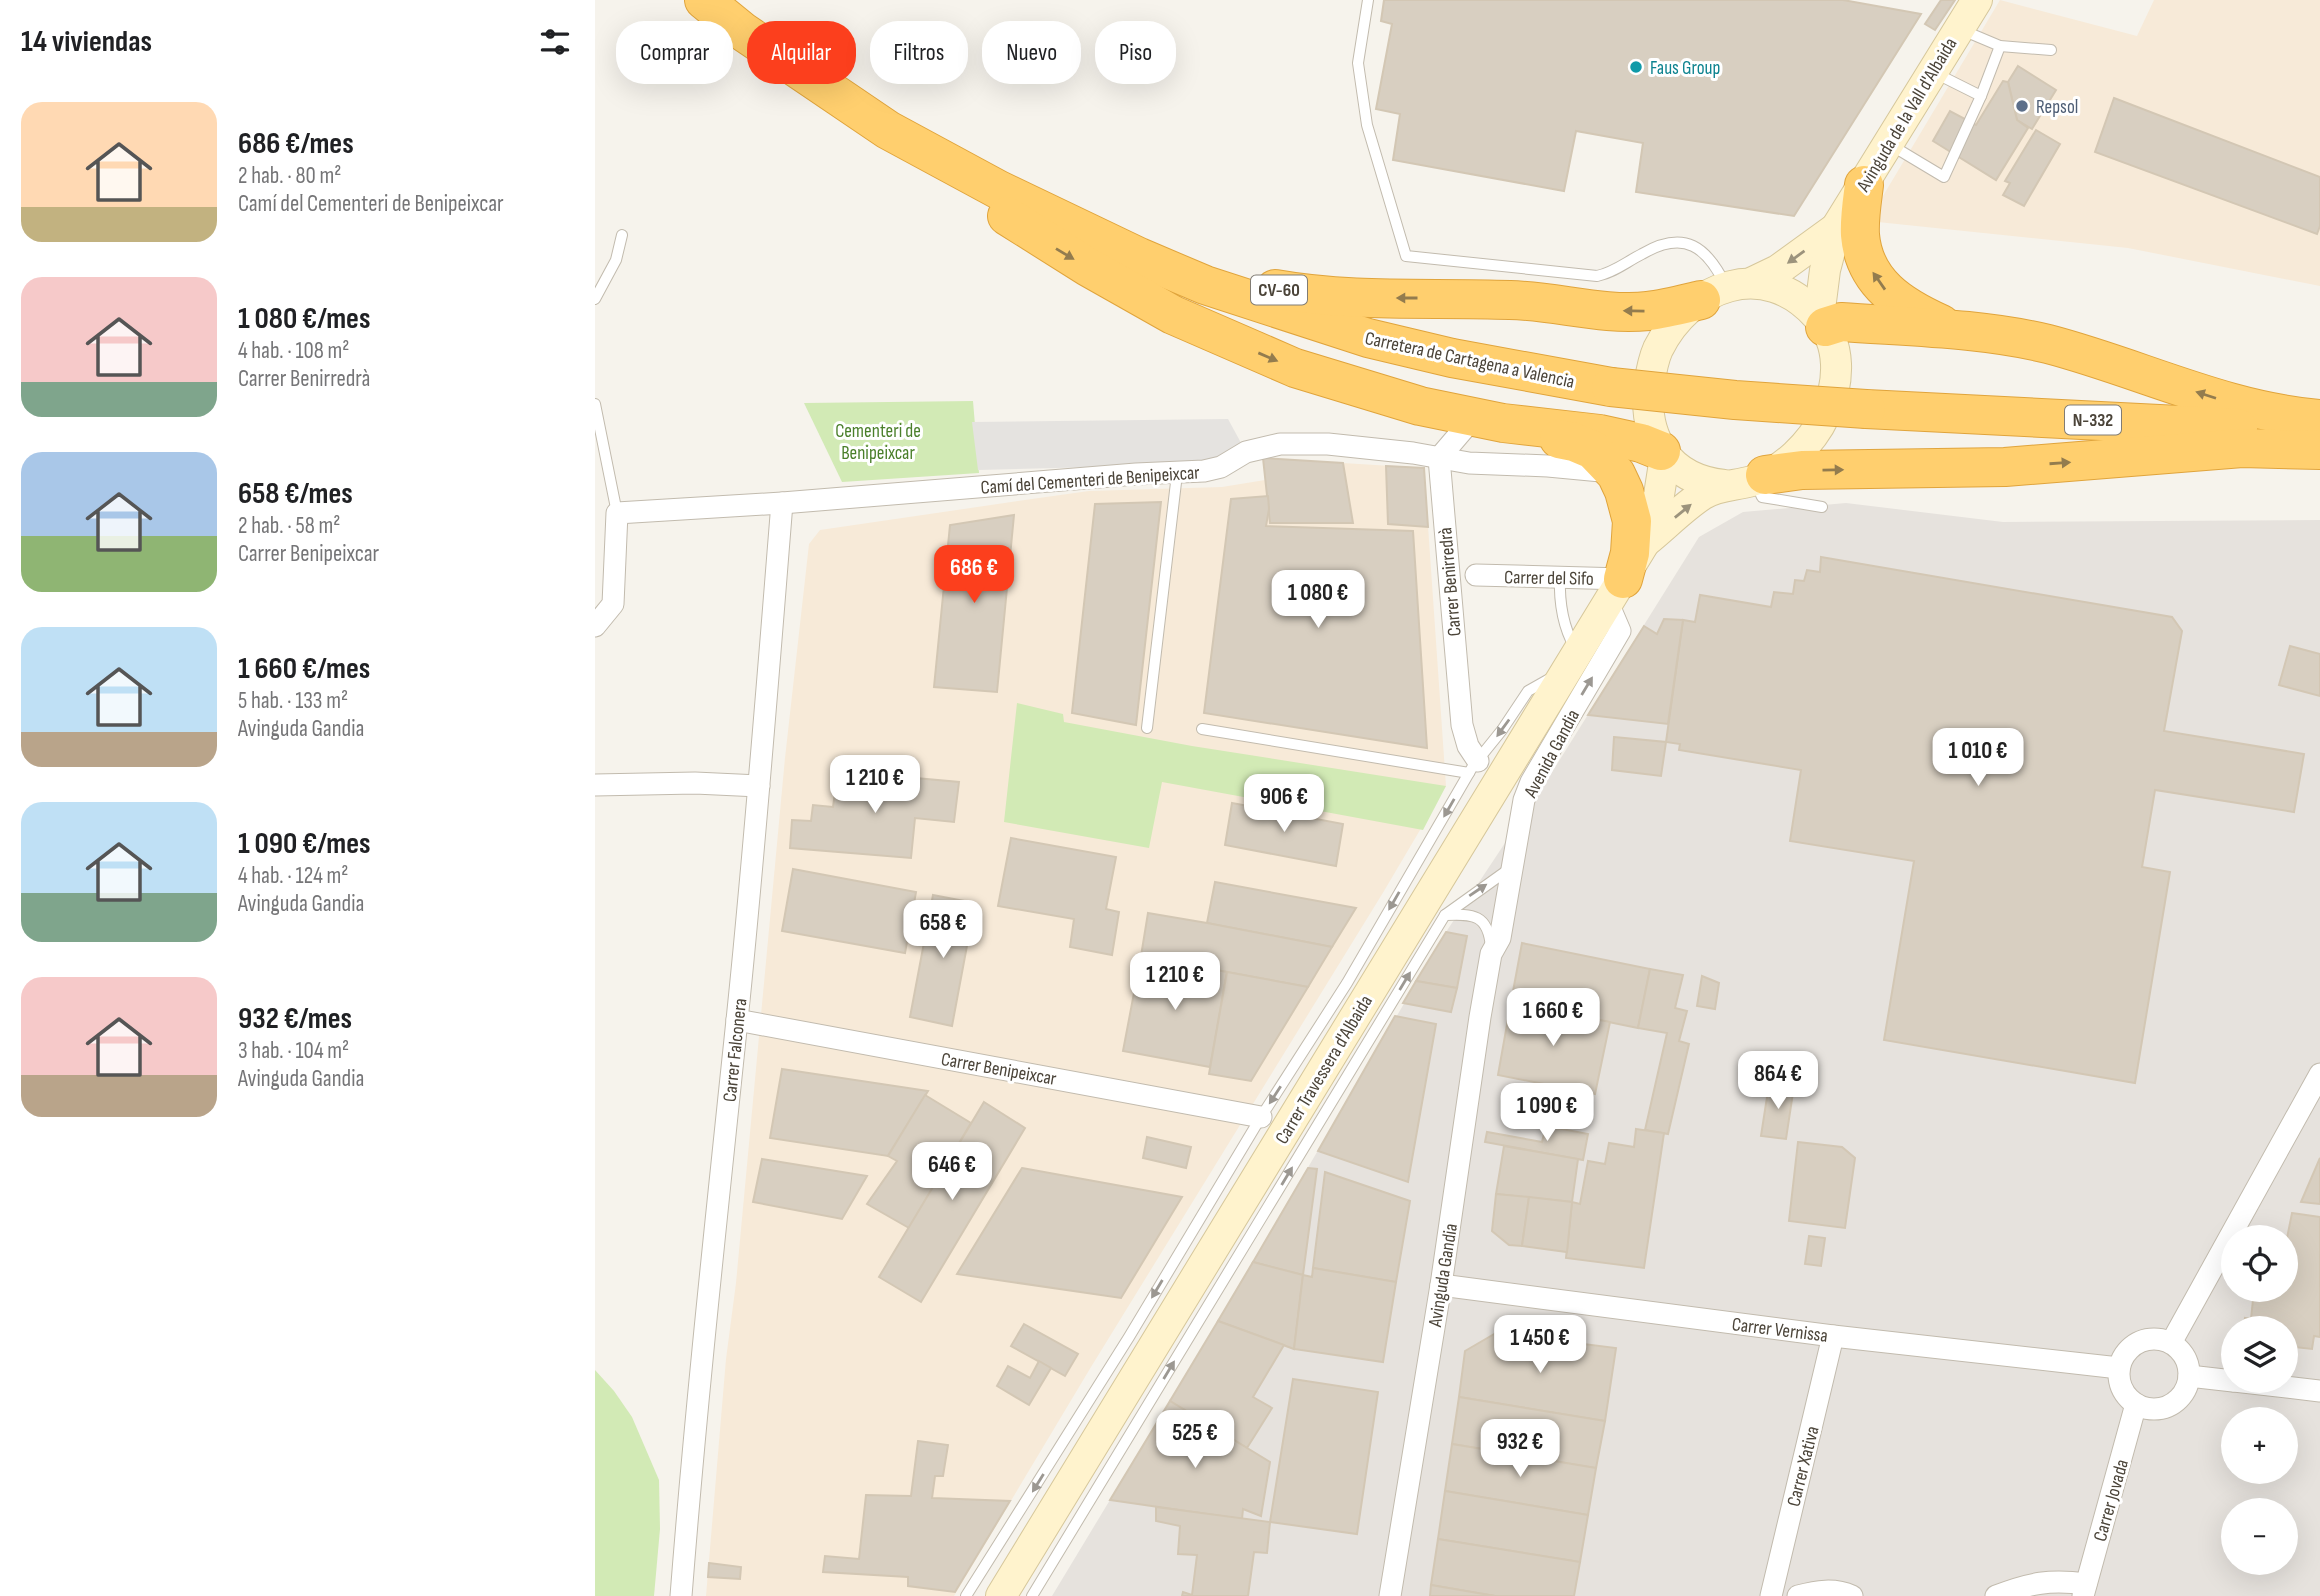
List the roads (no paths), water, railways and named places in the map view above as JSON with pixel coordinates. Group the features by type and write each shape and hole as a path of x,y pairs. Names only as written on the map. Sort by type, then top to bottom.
{"highway":[{"name":"Carretera de Cartagena a Valencia","path":"704,0 742,31 888,130 999,190 1139,257 1205,285 1368,338 1465,361 1611,387 1735,400 2320,433"},
{"path":"851,106 874,140 1173,315 1295,368 1420,406 1489,420 1574,442 1593,450 1616,474 1629,505 1632,521 1630,553 1616,591"},
{"name":"CV-60","path":"888,130 961,156 1074,213 1195,265 1269,288 1316,296 1361,299 1537,300 1628,312 1648,311 1727,290"},
{"path":"1864,185 1860,235 1873,274 1887,293 1917,313 1955,331"},
{"path":"1822,322 1955,331 2046,344 2238,406 2285,416 2320,419"},
{"path":"1489,420 1600,434 1641,443 1663,454"},
{"path":"1760,478 1802,470 2005,467 2242,448 2320,450"}],"main road":[{"name":"Avinguda de la Vall d'Albaida","path":"1822,322 1825,270 1836,229 1977,0"},
{"name":"Avinguda de la Vall d'Albaida","path":"1727,290 1778,270 1836,229"},
{"path":"1769,284 1796,297 1822,322 1833,343 1836,358 1834,390 1822,421 1802,448 1781,466 1760,478 1724,485 1690,475 1663,454 1647,412 1653,362 1662,342 1677,320 1727,290 1769,284"},
{"name":"Carrer Travessera d'Albaida","path":"1001,1596 1645,542 1659,495 1663,454"},
{"name":"Carrer Travessera d'Albaida","path":"1645,542 1702,495 1724,485"}],"street":[{"path":"1439,458 1489,420"},
{"name":"Camí del Cementeri de Benipeixcar","path":"617,513 782,503 1136,474 1177,474 1213,469 1246,452 1280,444 1328,444 1413,453 1469,463 1559,466 1601,471"},
{"name":"Carrer Benirredrà","path":"1439,458 1462,725 1473,767"},
{"name":"Carrer Falconera","path":"681,1596 694,1436 759,786 782,503"},
{"path":"595,626 613,604 617,513"},
{"name":"Carrer del Sifo","path":"1476,575 1560,577 1616,591"},
{"name":"Avenida Gandia","path":"1492,954 1500,938 1524,800 1531,782 1620,631 1616,591"},
{"path":"595,785 695,783 759,786"},
{"name":"Avinguda Gandia","path":"1390,1596 1492,954"},
{"name":"Carrer Benipeixcar","path":"737,1020 1261,1117"},
{"path":"2171,1343 2320,1074"},
{"name":"Carrer Vernissa","path":"1441,1285 1833,1336 2119,1368"},
{"name":"Carrer Xativa","path":"1771,1596 1833,1336"},
{"path":"2161,1339 2171,1343 2185,1358 2189,1376 2186,1389 2170,1405 2159,1409 2136,1404 2128,1398 2119,1379 2123,1357 2129,1348 2139,1342 2161,1339"},
{"path":"2189,1376 2221,1380"},
{"path":"2298,1388 2320,1391"},
{"name":"Carrer Jovada","path":"2085,1590 2136,1404"},
{"path":"1996,1596 2026,1585 2049,1581 2085,1590"},
{"path":"1798,1596 1820,1590 1843,1592 1853,1596"}],"lane":[{"path":"1369,0 1358,63 1367,125 1406,256 1597,276 1618,269 1651,249 1678,243 1700,248 1715,264 1727,290"},
{"path":"1959,28 2000,46 2051,50"},
{"path":"1889,144 1944,177 1982,96 2000,46"},
{"path":"1933,72 1982,96"},
{"path":"595,299 616,260 622,235"},
{"path":"595,404 617,513"},
{"path":"1147,728 1177,474"},
{"path":"1760,478 1762,498 1822,507"},
{"path":"966,1596 1129,1337 1261,1117 1347,983 1473,767 1528,691 1573,661 1559,601 1560,577"},
{"path":"1202,729 1473,767"},
{"path":"1429,842 1472,826"},
{"path":"1032,1596 1445,915 1459,902 1513,866"},
{"path":"1445,915 1473,915 1482,921 1488,930 1492,954"}],"place":[{"name":"Faus Group","path":"1636,67"},
{"name":"Repsol","path":"2022,106"}],"park label":[{"name":"Cementeri de Benipeixcar","path":"878,441"}]}
